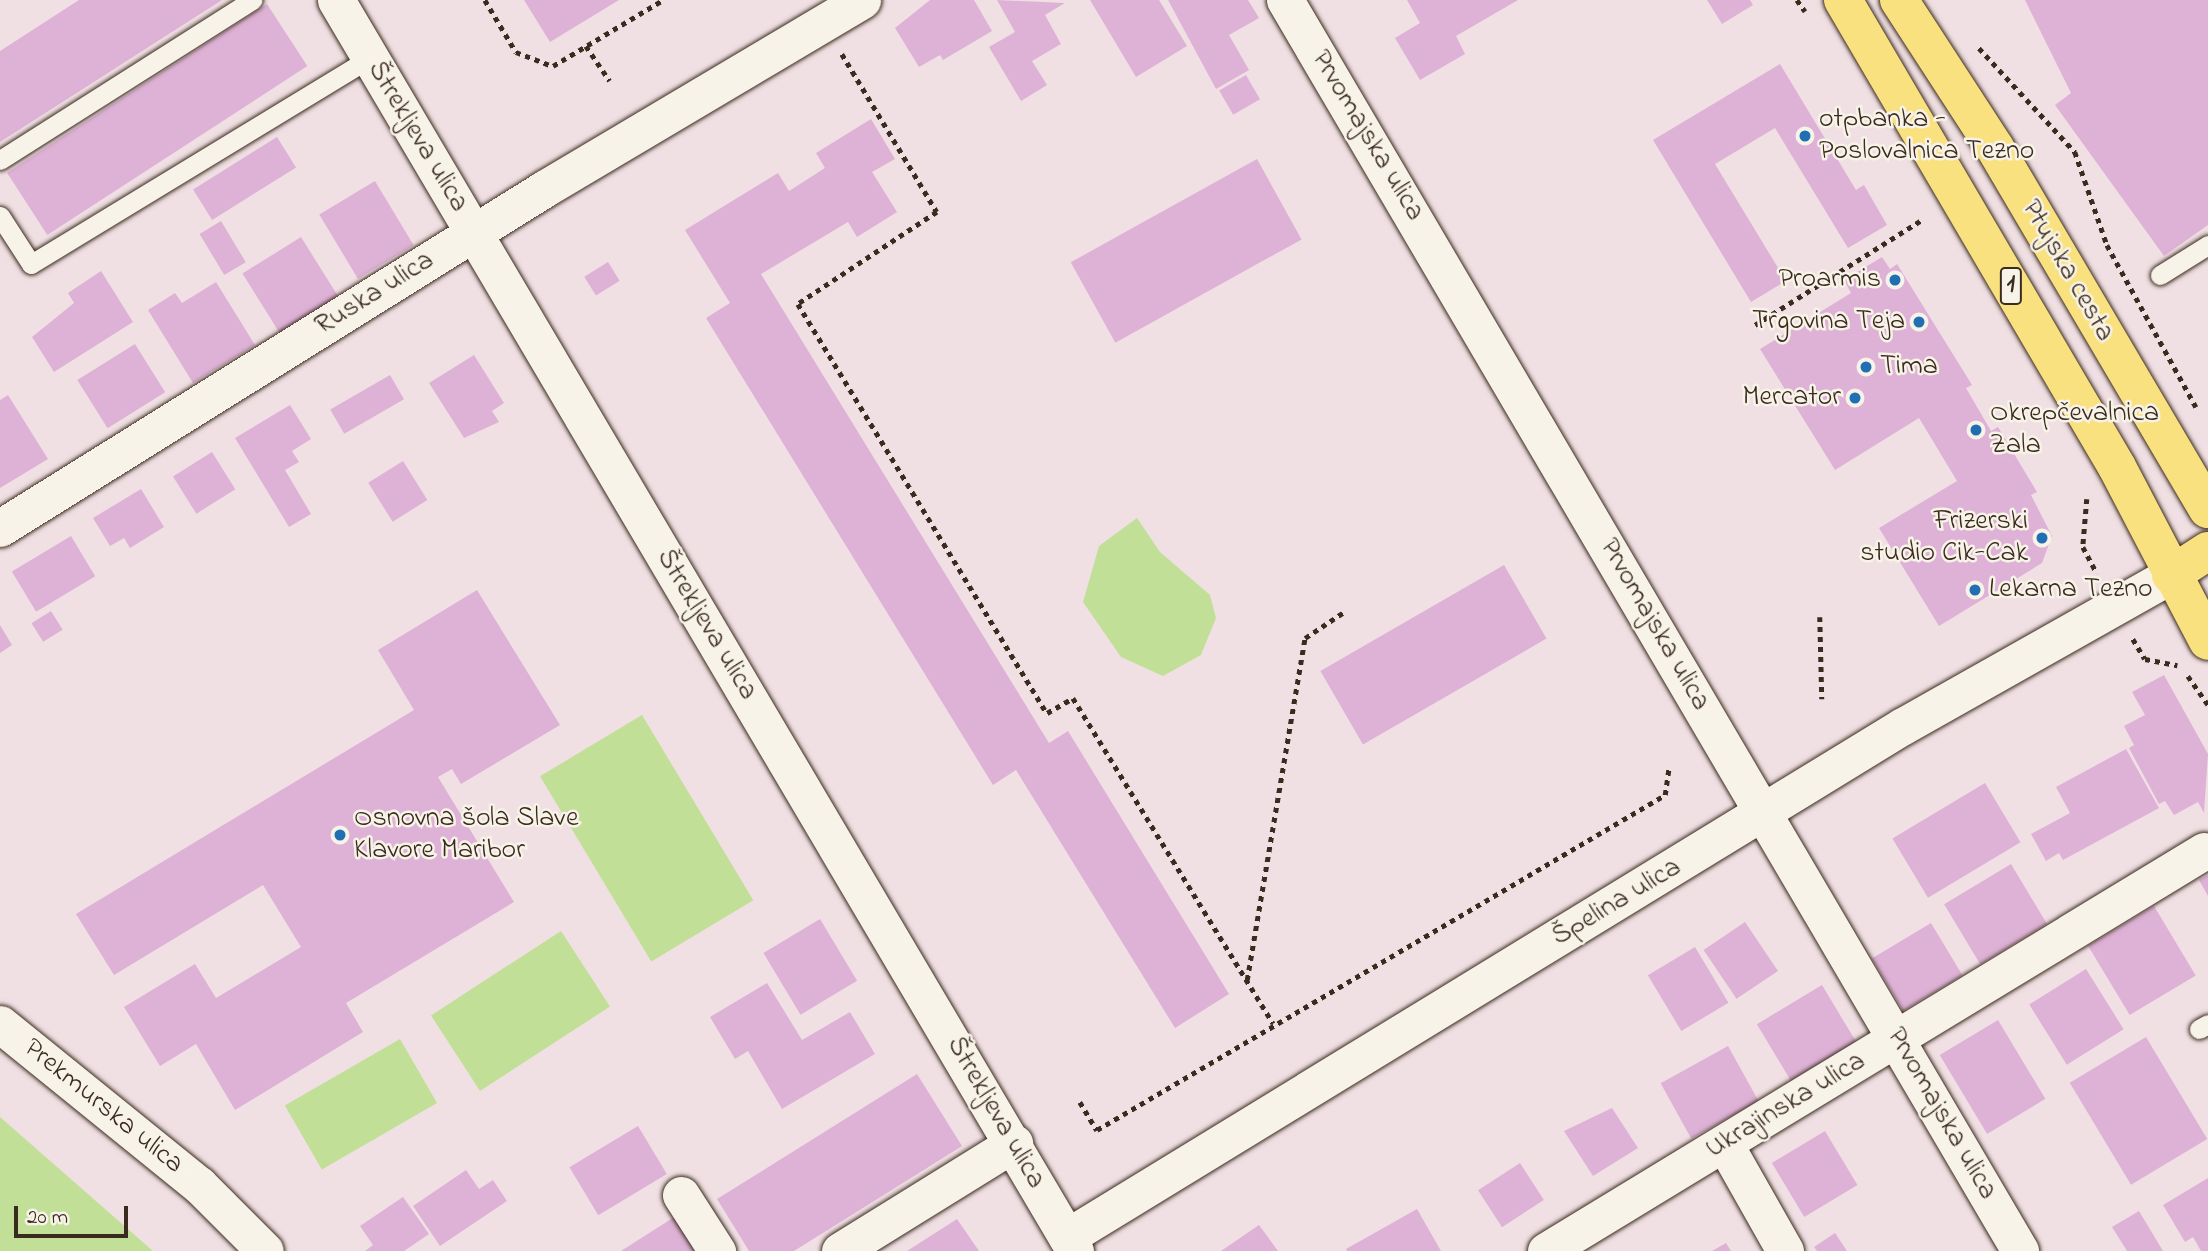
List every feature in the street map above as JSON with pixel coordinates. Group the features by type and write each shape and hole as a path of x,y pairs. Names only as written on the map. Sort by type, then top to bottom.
{"main road":[{"name":"Ptujska cesta","path":"1899,0 1994,148 2208,509"},
{"name":"Ptujska cesta","path":"1828,10 2117,467 2171,575 2208,641"},
{"path":"2171,575 2208,551"}],"street":[{"name":"Štrekljeva ulica","path":"336,0 1014,1143 1071,1244"},
{"name":"Ruska ulica","path":"0,528 473,232 862,0"},
{"name":"Prvomajska ulica","path":"1285,0 2020,1251"},
{"name":"Špelina ulica","path":"1071,1244 1765,814 2171,575"},
{"name":"Ukrajinska ulica","path":"1546,1251 2204,851"},
{"name":"Prekmurska ulica","path":"0,1024 199,1185 265,1251"},
{"path":"840,1251 1014,1143"},
{"path":"1724,1143 1785,1251"},
{"path":"681,1195 717,1251"}],"lane":[{"path":"0,160 252,0"},
{"path":"0,216 31,264 370,58"},
{"path":"2160,275 2208,245"}],"path":[{"path":"485,0 516,52 553,66 663,0"},
{"path":"1797,0 1828,10"},
{"path":"824,23 937,212 798,304 1047,713 1073,698 1273,1023"},
{"path":"1969,37 2075,152 2107,245 2202,418"},
{"path":"586,46 610,81"},
{"path":"1755,325 1922,220"},
{"path":"2084,487 2091,512 2083,547 2145,659 2176,664 2208,705"},
{"path":"1247,980 1305,638 1344,612"},
{"path":"1820,617 1822,699"},
{"path":"1080,1102 1097,1130 1273,1023 1665,796 1669,767"}],"green space":[{"path":"1137,518 1160,552 1210,595 1216,618 1201,655 1163,676 1121,657 1083,602 1099,546"},
{"path":"642,715 753,900 651,961 540,776"},
{"path":"561,931 610,1006 480,1091 431,1015"},
{"path":"400,1039 437,1103 322,1170 285,1106"},
{"path":"0,1117 153,1251 0,1251"}],"building":[{"path":"79,0 222,0 0,142 0,51"},
{"path":"524,0 619,0 550,42"},
{"path":"930,0 974,0 992,31 943,60 940,55 919,67 895,28"},
{"path":"997,0 1065,3 1045,15 1061,44 1032,61 1047,85 1021,101 989,47 1015,32"},
{"path":"1090,0 1159,0 1187,46 1136,77"},
{"path":"1168,0 1248,0 1259,18 1229,35 1249,70 1216,89"},
{"path":"1407,0 1518,0 1456,36 1465,54 1420,80 1395,38 1420,23"},
{"path":"1707,0 1750,0 1753,5 1722,24"},
{"path":"2025,0 2208,0 2208,225 2164,256 2055,105 2071,93"},
{"path":"267,4 307,66 47,235 7,173"},
{"path":"1780,64 1856,190 1864,185 1887,225 1848,248 1775,128 1715,164 1786,281 1751,302 1653,140"},
{"path":"1246,75 1260,99 1233,115 1219,90"},
{"path":"871,119 895,159 872,172 897,212 857,237 848,222 761,274 1049,743 1068,731 1229,994 1175,1028 1016,770 993,785 706,318 730,303 685,230 778,173 789,191 825,168 816,153"},
{"path":"277,137 296,168 212,220 193,189"},
{"path":"1257,159 1302,239 1115,343 1071,262"},
{"path":"375,181 414,245 358,279 319,214"},
{"path":"221,221 246,262 224,275 200,234"},
{"path":"301,237 338,296 280,333 242,274"},
{"path":"1882,257 1890,269 1897,264 1972,385 1966,388 1991,431 1998,427 2037,492 2031,495 2052,536 2042,563 1939,626 1879,528 1957,481 1919,418 1835,470 1760,349 1851,293 1844,280"},
{"path":"608,262 620,281 596,295 584,277"},
{"path":"101,271 133,322 54,372 32,337 74,303 68,293"},
{"path":"216,282 255,345 193,383 148,310 175,293 182,303"},
{"path":"135,344 165,392 108,428 77,380"},
{"path":"474,355 504,403 492,411 499,422 464,438 429,383"},
{"path":"390,375 404,399 344,434 330,410"},
{"path":"8,395 48,459 0,488 0,400"},
{"path":"290,405 311,439 292,451 299,462 285,470 311,514 289,527 235,438"},
{"path":"212,452 235,489 196,514 173,476"},
{"path":"403,461 427,500 393,522 368,483"},
{"path":"141,489 164,527 130,548 124,538 110,546 93,518"},
{"path":"71,536 95,576 36,612 12,572"},
{"path":"1504,565 1546,639 1363,745 1320,671"},
{"name":"Osnovna šola Slave Klavore Maribor","path":"477,590 560,725 461,784 452,769 438,777 514,902 346,1003 363,1032 235,1110 196,1044 160,1066 124,1007 195,964 216,998 301,947 263,885 114,975 76,914 414,710 378,650"},
{"path":"51,611 63,630 43,642 31,623"},
{"path":"0,625 12,645 0,653"},
{"path":"2164,675 2208,754 2204,813 2198,802 2174,815 2165,801 2159,804 2129,748 2134,745 2124,726 2145,715 2132,692"},
{"path":"2126,749 2159,808 2063,860 2059,853 2046,861 2031,834 2070,813 2056,787"},
{"path":"1985,783 2021,842 1928,898 1892,839"},
{"path":"2011,864 2047,924 1980,964 1944,904"},
{"path":"2208,875 2208,896 2199,880"},
{"path":"2154,906 2196,975 2130,1015 2088,946"},
{"path":"820,919 857,981 801,1015 763,953"},
{"path":"1745,922 1778,971 1737,999 1704,950"},
{"path":"1931,923 1962,975 1903,1011 1872,959"},
{"path":"1695,947 1728,1003 1681,1031 1648,975"},
{"path":"2086,969 2124,1029 2067,1065 2029,1005"},
{"path":"767,983 802,1040 850,1012 875,1054 782,1109 748,1051 735,1059 710,1017"},
{"path":"1822,985 1856,1042 1791,1081 1757,1024"},
{"path":"1998,1020 2045,1099 1987,1134 1940,1055"},
{"path":"2146,1037 2207,1139 2131,1185 2070,1083"},
{"path":"1728,1046 1759,1101 1691,1138 1661,1083"},
{"path":"917,1074 962,1146 794,1251 749,1251 717,1199"},
{"path":"1612,1108 1638,1148 1593,1176 1564,1131"},
{"path":"638,1126 667,1174 598,1215 569,1167"},
{"path":"1825,1131 1857,1185 1804,1217 1772,1163"},
{"path":"1520,1163 1544,1200 1502,1227 1478,1190"},
{"path":"466,1170 479,1189 493,1180 507,1201 440,1246 413,1206"},
{"path":"2208,1178 2208,1251 2201,1251 2193,1237 2185,1242 2163,1205"},
{"path":"403,1197 429,1234 404,1251 365,1251 373,1245 360,1226"},
{"path":"1417,1209 1441,1251 1347,1251 1346,1249"},
{"path":"2139,1211 2163,1251 2127,1251 2112,1227"},
{"path":"679,1214 703,1251 621,1251"},
{"path":"957,1219 979,1251 907,1251"},
{"path":"1259,1225 1278,1251 1221,1251"},
{"path":"1835,1233 1847,1251 1817,1251 1814,1247"},
{"path":"1726,1243 1731,1251 1712,1251"}],"place":[{"name":"otpbanka - Poslovalnica Tezno","path":"1805,136"},
{"name":"Proarmis","path":"1895,280"},
{"name":"Trgovina Teja","path":"1919,322"},
{"name":"Tima","path":"1866,367"},
{"name":"Mercator","path":"1855,398"},
{"name":"Okrepčevalnica Zala","path":"1976,430"},
{"name":"Frizerski studio Cik-Cak","path":"2042,538"},
{"name":"Lekarna Tezno","path":"1975,590"},
{"name":"Osnovna šola Slave Klavore Maribor","path":"340,835"}]}
